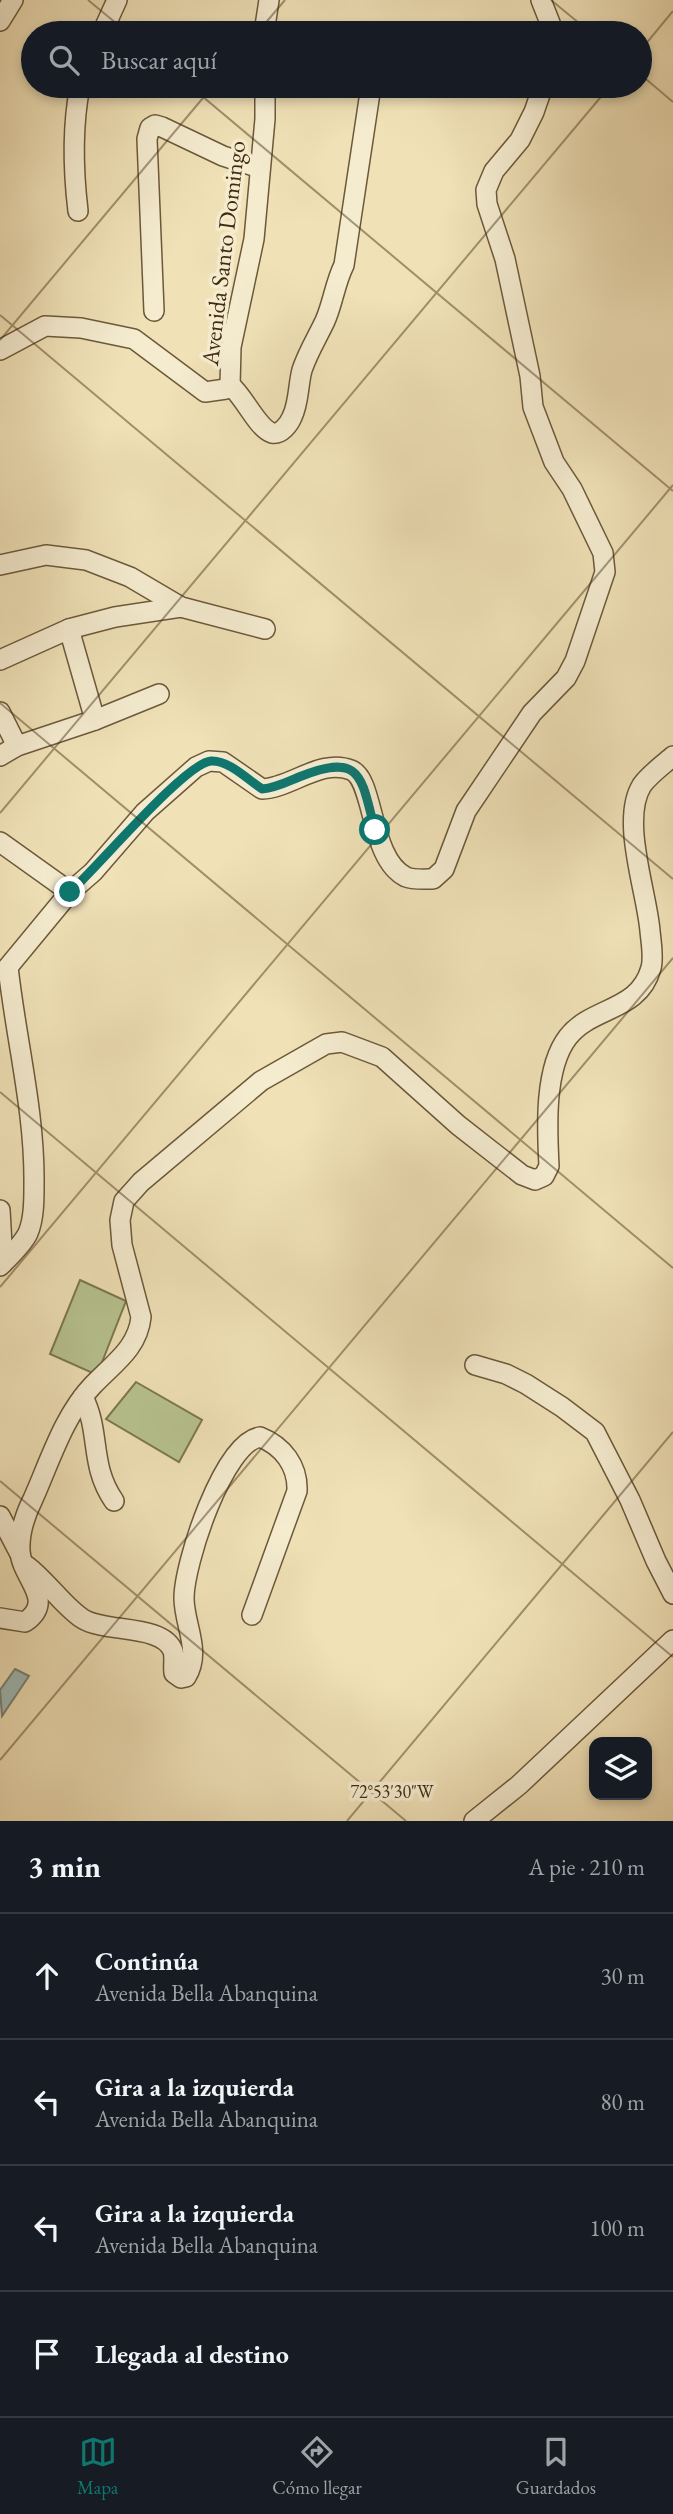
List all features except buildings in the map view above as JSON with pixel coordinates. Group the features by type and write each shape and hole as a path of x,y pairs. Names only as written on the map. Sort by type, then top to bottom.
{"street":[{"path":"0,21 13,0"},
{"path":"107,21 117,0"},
{"path":"266,21 269,0"},
{"path":"541,0 549,21"},
{"path":"78,98 74,117 78,211"},
{"name":"Avenida Santo Domingo","path":"230,384 231,347 254,239 265,98"},
{"path":"0,350 45,326 81,328 134,339 205,392 226,389 230,384 240,392 263,427 278,433 293,416 305,361 324,321 344,265 369,98"},
{"path":"1,1264 27,1234 33,1207 34,1166 30,1102 6,1013 4,964 70,892 93,872 145,813 196,767 209,761 223,762 262,789 270,789 304,775 337,767 350,769 362,779 375,830 394,868 407,877 433,879 444,869 466,811 532,713 566,678 605,572 605,562 599,542 572,489 554,462 533,407 530,376 505,259 487,204 486,190 494,171 520,140 539,98"},
{"path":"155,312 147,139 150,128 155,125 162,127 223,156 260,169"},
{"path":"0,565 46,555 86,560 130,577 181,607 265,629"},
{"path":"0,660 69,629 115,617 181,607"},
{"path":"69,629 95,720"},
{"path":"0,757 17,746 95,720 159,694"},
{"path":"0,712 17,746"},
{"path":"252,1615 295,1499 297,1483 287,1457 275,1445 260,1437 249,1441 224,1469 188,1568 184,1611 193,1653 186,1677 181,1678 174,1673 173,1651 164,1640 151,1633 100,1626 83,1619 22,1558 23,1520 75,1407 135,1342 140,1329 142,1317 122,1245 120,1220 124,1201 141,1182 261,1081 326,1044 342,1042 382,1057 458,1125 522,1175 536,1180 544,1176 549,1166 552,1073 567,1038 583,1025 643,989 652,965 648,910 639,881 634,811 640,788 673,756"},
{"path":"0,842 70,892"},
{"path":"0,1210 1,1264"},
{"path":"475,1365 506,1374 526,1384 595,1432 673,1594"},
{"path":"83,1397 91,1413 97,1465 105,1488 114,1501"},
{"path":"0,1516 22,1558 39,1603 37,1612 25,1622 0,1618"},
{"path":"474,1821 519,1785 673,1640"}],"green space":[{"path":"80,1280 126,1301 97,1375 50,1354"},
{"path":"136,1382 202,1420 179,1462 106,1419"}],"water":[{"path":"15,1669 29,1676 2,1716 0,1690"}],"route":[{"path":"70,892 93,872 145,813 196,767 209,761 223,762 262,789 270,789 304,775 337,767 350,769 362,779 375,830"}]}
